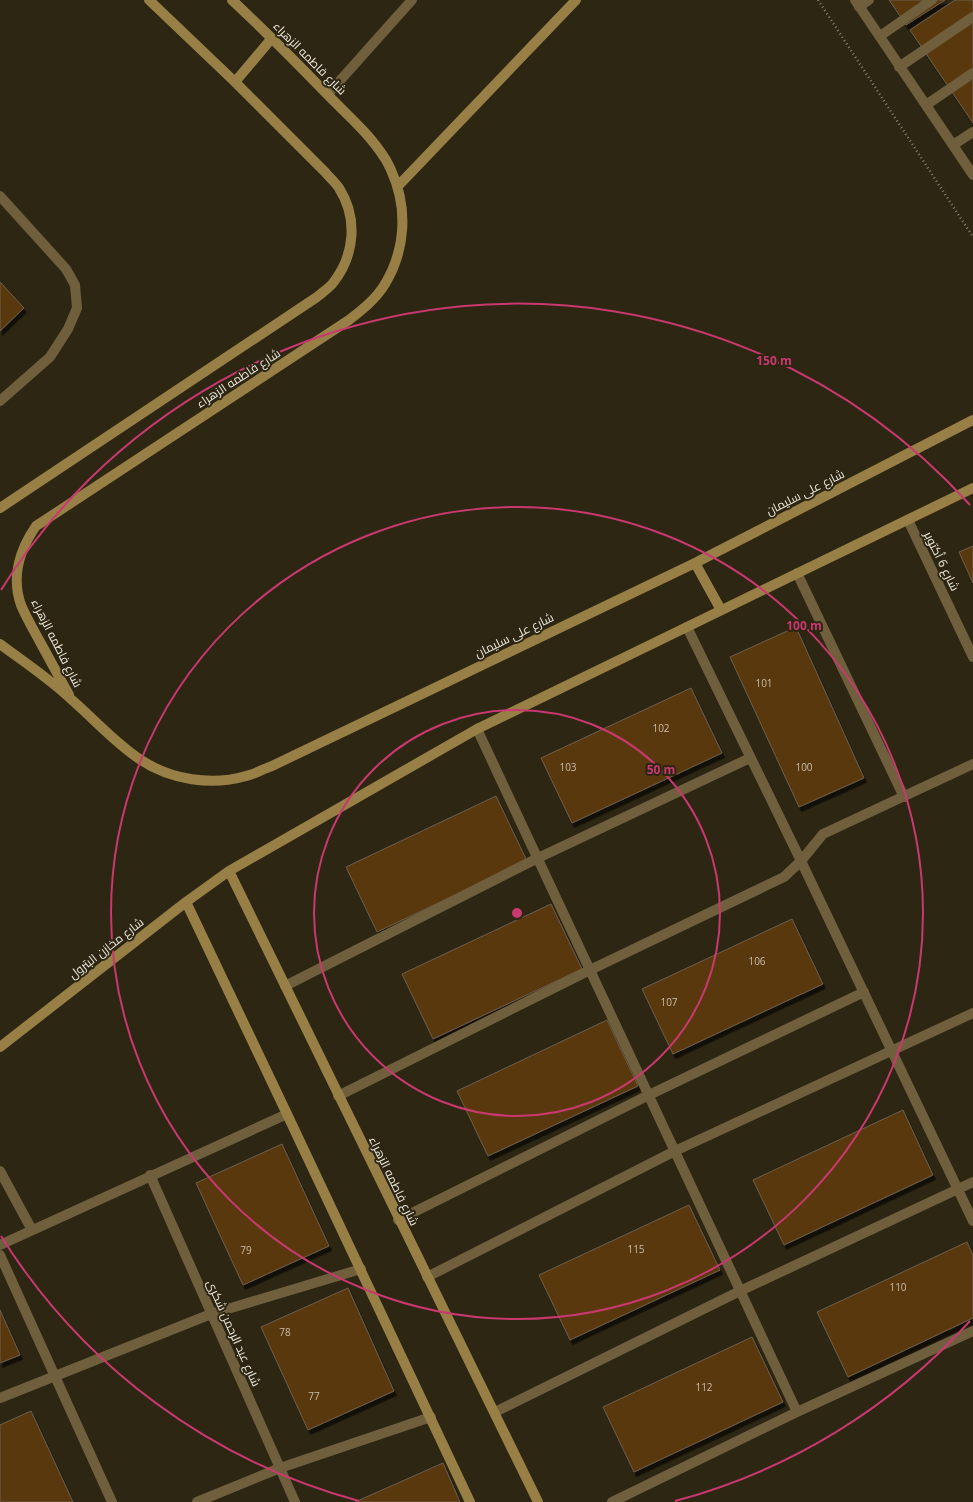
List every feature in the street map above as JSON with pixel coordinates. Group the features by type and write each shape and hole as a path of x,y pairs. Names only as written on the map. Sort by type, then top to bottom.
{"street":[{"name":"شارع فاطمه الزهراء","path":"0,508 317,297 333,283 344,266 351,247 352,226 348,206 338,187 325,172 235,82 149,0"},
{"name":"شارع فاطمه الزهراء","path":"71,698 21,604 17,573 20,556 27,540 36,526 349,320 368,304 384,284 396,261 402,236 403,211 398,186 385,158 366,134 328,94 232,0"},
{"path":"328,94 412,0"},
{"path":"398,186 576,0"},
{"path":"869,0 857,3 973,175"},
{"path":"880,36 932,0"},
{"path":"899,67 973,16"},
{"path":"235,82 272,38"},
{"path":"926,105 973,73"},
{"path":"953,145 973,132"},
{"path":"0,196 66,269 75,285 76,308 68,329 50,357 0,401"},
{"name":"شارع على سليمان","path":"71,698 119,743 141,760 165,772 192,779 219,781 246,776 279,763 694,562 973,420"},
{"name":"شارع مخازن البترول","path":"0,1047 186,902 229,871 477,729 973,488"},
{"name":"شارع 6 أكتوبر","path":"908,520 973,657"},
{"path":"694,562 721,610"},
{"path":"797,573 904,796"},
{"path":"687,627 801,861 973,1221"},
{"name":"شارع فاطمه الزهراء","path":"0,644 71,698"},
{"path":"477,729 797,1412"},
{"path":"285,986 538,858 750,758"},
{"path":"338,1096 590,970 784,877 801,861 823,834 973,764"},
{"name":"شارع فاطمه الزهراء","path":"229,871 398,1220 495,1412 538,1502"},
{"path":"186,902 470,1502"},
{"path":"398,1220 649,1095 864,992"},
{"path":"427,1277 675,1151 973,1013"},
{"path":"0,1245 150,1175 287,1114"},
{"path":"0,1171 32,1230"},
{"name":"شارع عبد الرحمن شكرى","path":"150,1175 295,1502"},
{"path":"495,1412 740,1291 973,1182"},
{"path":"0,1256 112,1502"},
{"path":"0,1398 212,1314 360,1269"},
{"path":"612,1502 797,1412 973,1331"},
{"path":"197,1502 280,1468 431,1418"}],"path":[{"path":"818,0 973,237"}],"building":[{"path":"889,0 945,0 906,25"},
{"path":"955,0 973,0 973,123 910,30"},
{"path":"0,282 24,308 0,331"},
{"path":"973,546 973,583 959,552"},
{"path":"796,627 864,778 799,807 730,657"},
{"path":"691,688 722,753 572,823 541,758"},
{"path":"496,796 527,861 377,932 346,867"},
{"path":"551,904 582,969 433,1039 402,974"},
{"path":"792,919 823,984 673,1054 642,989"},
{"path":"607,1020 638,1086 488,1156 457,1091"},
{"path":"903,1110 933,1175 784,1245 753,1180"},
{"path":"282,1144 329,1246 243,1285 196,1183"},
{"path":"689,1205 720,1270 570,1340 539,1275"},
{"path":"967,1242 973,1255 973,1318 848,1377 817,1312"},
{"path":"348,1288 394,1391 308,1430 261,1327"},
{"path":"0,1310 20,1355 0,1363"},
{"path":"752,1337 783,1402 634,1472 603,1407"},
{"path":"31,1411 73,1502 0,1502 0,1425"},
{"path":"443,1463 460,1502 355,1502"}]}
